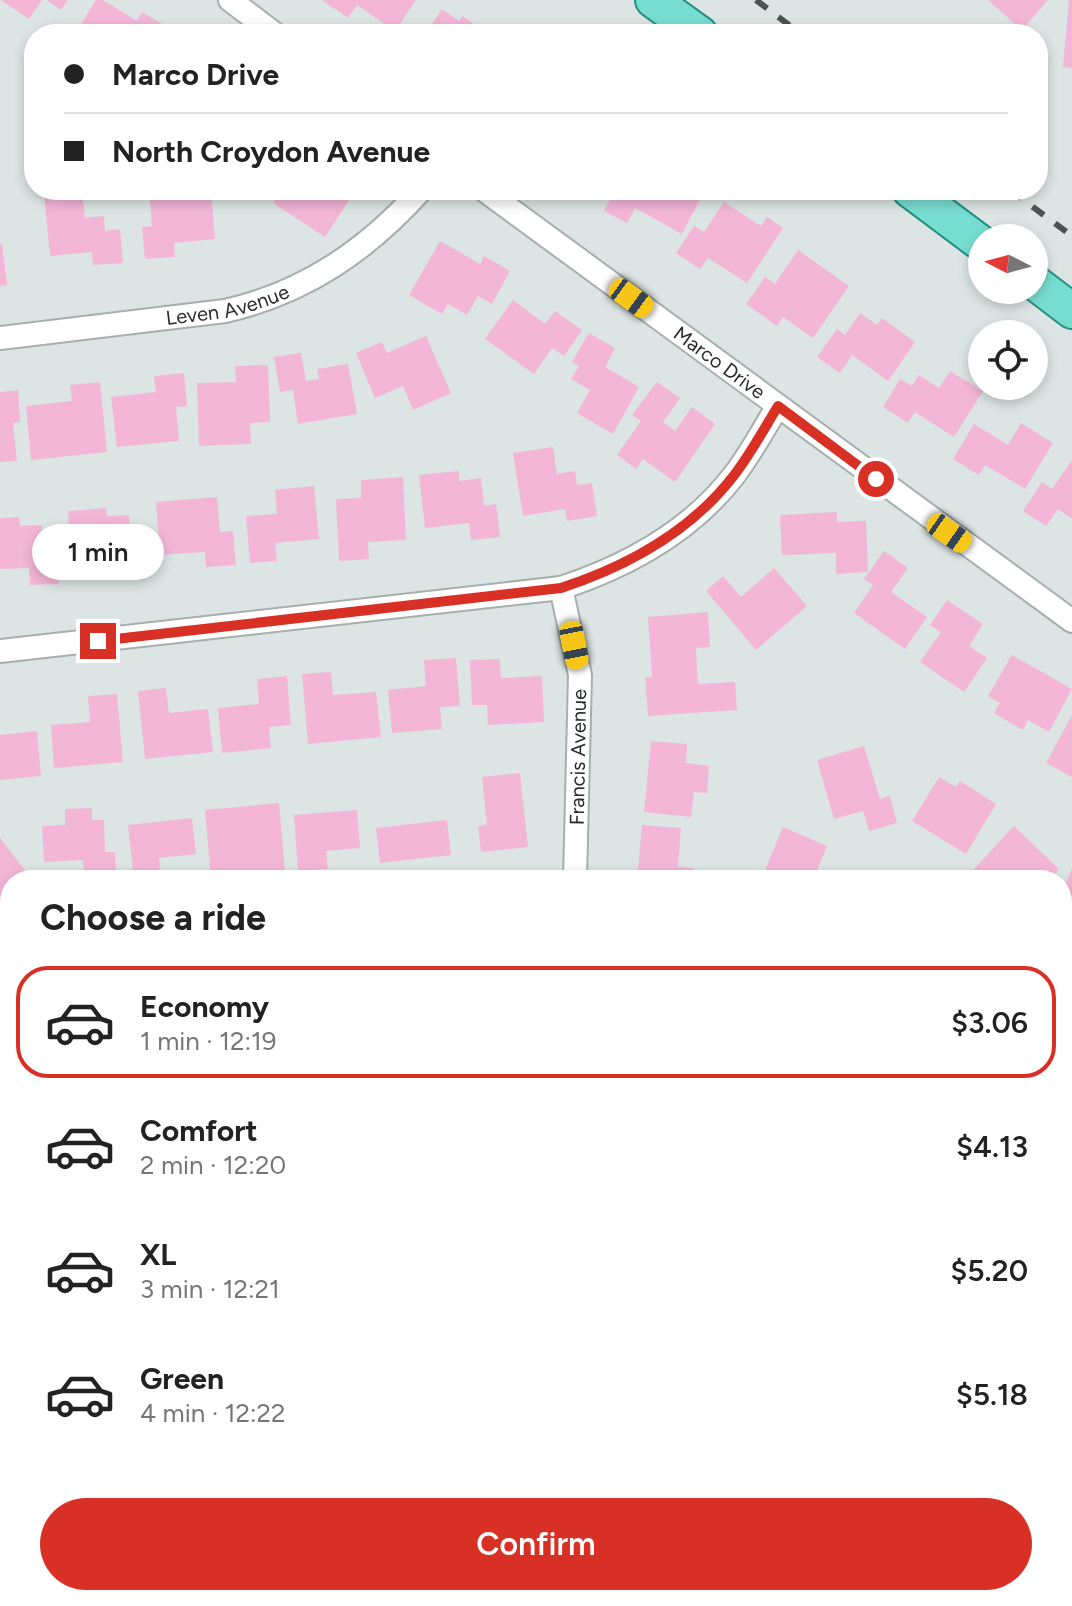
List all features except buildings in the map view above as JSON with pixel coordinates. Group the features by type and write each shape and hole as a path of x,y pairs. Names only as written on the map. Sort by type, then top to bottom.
{"main road":[{"path":"653,0 686,24"},
{"path":"923,200 968,234"},
{"path":"1048,293 1072,311"}],"street":[{"path":"230,0 262,24"},
{"name":"Leven Avenue","path":"0,338 225,311 256,304 291,291 336,267 412,200"},
{"name":"Marco Drive","path":"498,200 1072,621"},
{"path":"0,651 561,588 606,573 651,549 691,521 734,475 778,406"},
{"name":"Francis Avenue","path":"561,588 580,675 575,870"}],"railway":[{"path":"756,0 788,24"},
{"path":"1023,200 1072,236"}],"route":[{"path":"98,641 561,588 606,573 651,549 691,521 734,475 778,406 876,479"}]}
